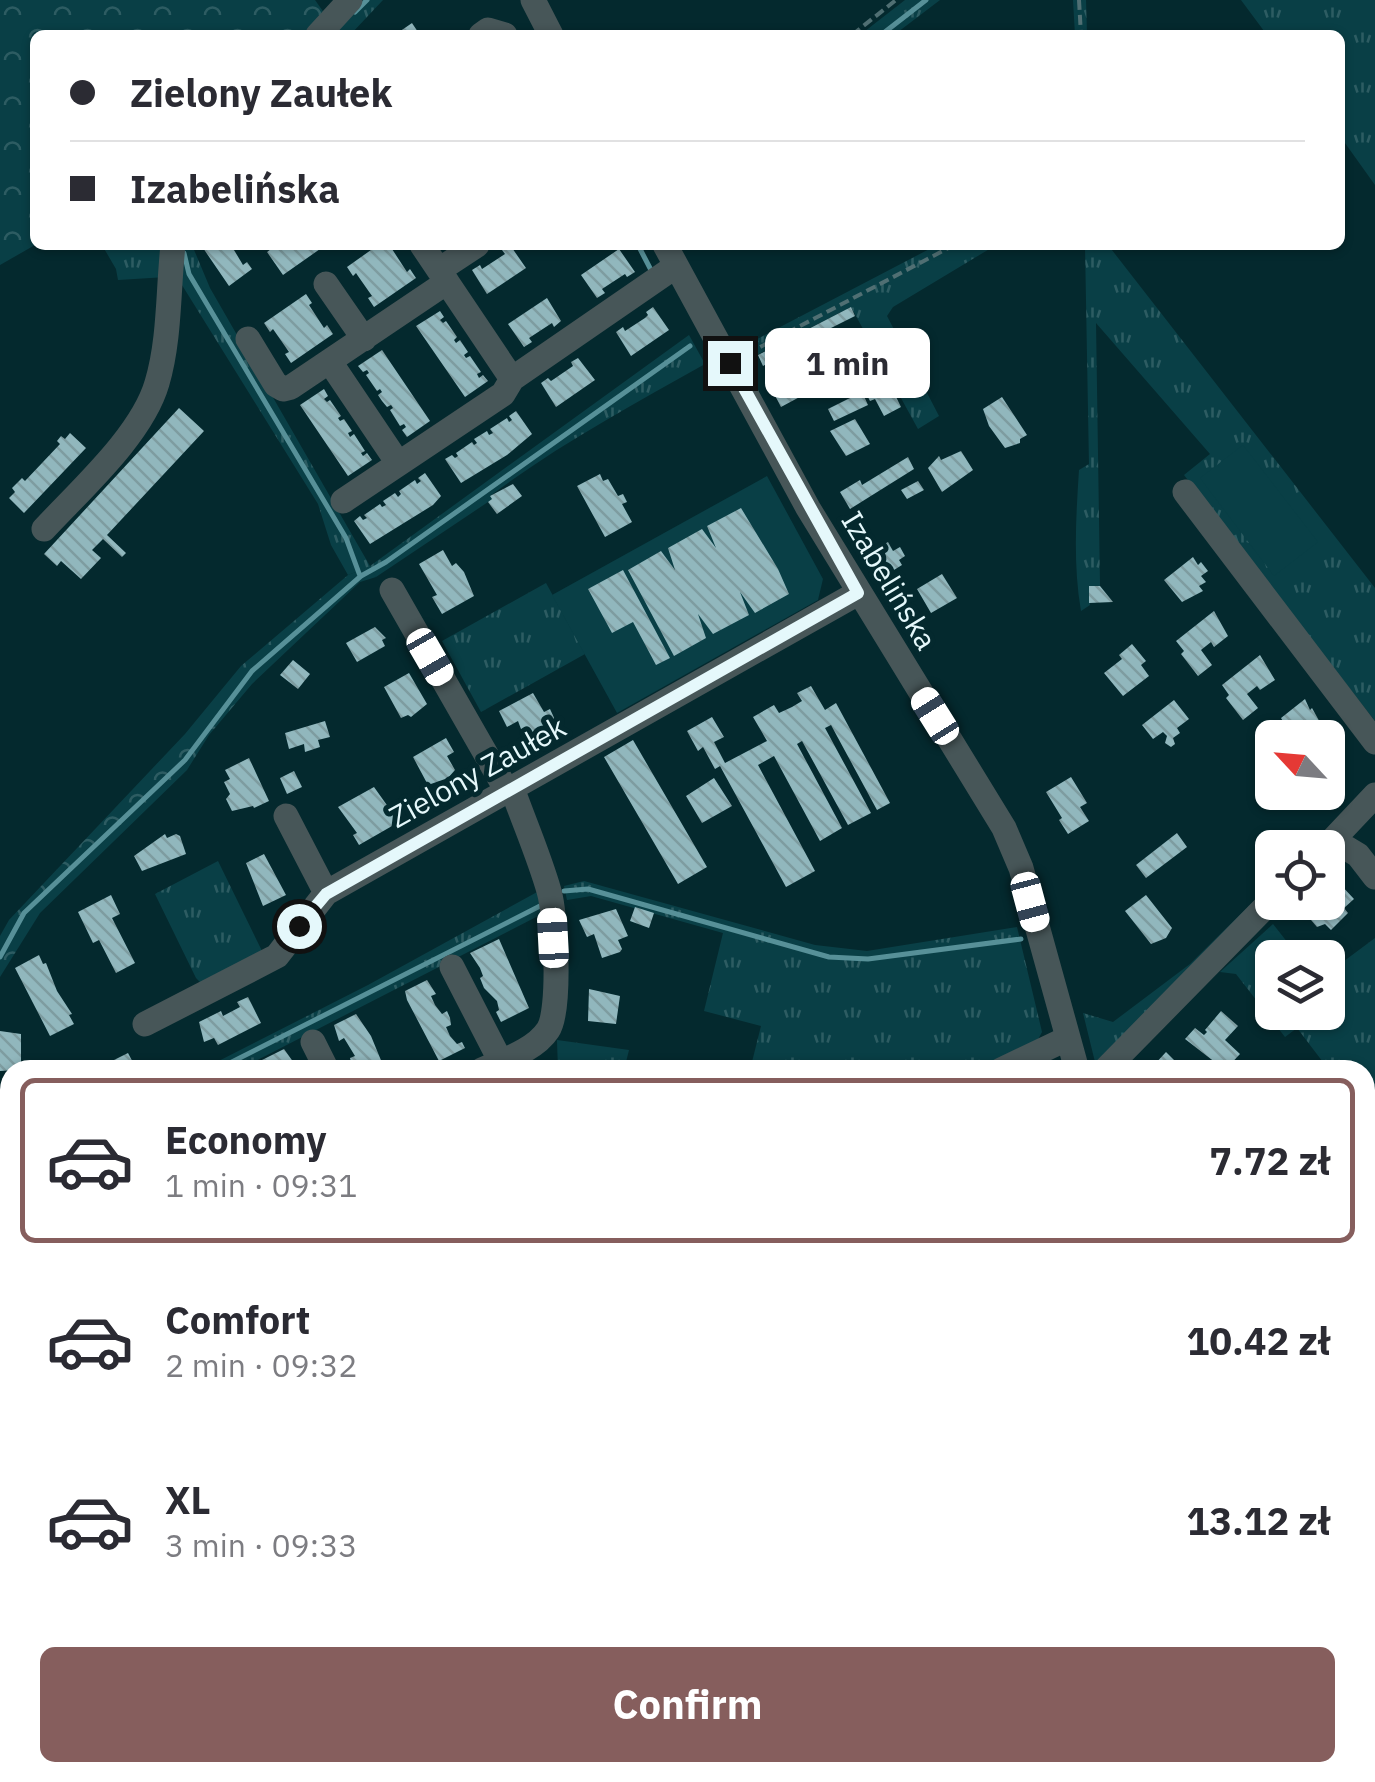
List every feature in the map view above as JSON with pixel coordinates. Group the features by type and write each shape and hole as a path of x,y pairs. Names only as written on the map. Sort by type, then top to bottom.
{"street":[{"path":"323,30 350,0"},
{"path":"532,0 549,30"},
{"path":"44,528 95,474 146,410 162,364 173,250"},
{"path":"425,250 512,379"},
{"path":"248,339 276,385 283,389 364,338 471,250"},
{"path":"343,501 503,394 512,379 670,256"},
{"name":"Izabelińska","path":"670,256 858,593 1014,850 1073,1060"},
{"path":"326,284 364,338"},
{"path":"330,362 398,463"},
{"path":"1185,492 1375,742"},
{"path":"392,590 509,790 550,894 556,1004 550,1028 542,1038 503,1060"},
{"name":"Zielony Zaułek","path":"145,1024 277,956 326,894 858,593"},
{"path":"1342,830 1375,795"},
{"path":"286,816 326,894"},
{"path":"1345,850 1358,855 1375,877"},
{"path":"1115,1060 1255,917"},
{"path":"452,968 490,1060"},
{"path":"1021,1060 1066,1038"},
{"path":"313,1042 322,1060"}],"path":[{"path":"858,30 896,0"},
{"path":"1079,0 1080,30"},
{"path":"730,363 945,250"}],"green space":[{"path":"0,0 315,0 327,17 315,30 30,30 30,248 0,265"},
{"path":"357,0 383,0 355,30 329,30"},
{"path":"905,0 940,0 901,30 866,30"},
{"path":"1073,0 1086,0 1087,30 1075,30"},
{"path":"1241,0 1375,0 1375,185 1345,143 1345,30 1263,30"},
{"path":"105,250 167,250 166,277 118,280"},
{"path":"177,250 194,250 210,288 370,566 689,335 705,364 542,460 490,496 488,502 376,577 369,567 348,575 331,545 318,504 177,277"},
{"path":"927,250 988,250 893,307 887,316 939,416 918,429 851,307 745,361 740,348"},
{"path":"1085,250 1112,250 1375,588 1375,721 1184,475 1210,454 1096,323 1100,586 1089,586 1090,605 1081,611 1077,505 1079,470 1089,464"},
{"path":"1243,445 1318,542 1274,576 1200,478"},
{"path":"767,476 823,579 818,600 617,713 552,595"},
{"path":"370,566 376,577 360,582 252,684 209,735 187,770 40,913 0,977 0,936 9,920 185,734 241,666 348,575"},
{"path":"546,583 585,654 481,712 442,641"},
{"path":"218,861 262,951 202,984 155,894"},
{"path":"584,881 815,945 867,951 1017,927 1042,1032 1034,1047 1006,1060 752,1060 761,1026 704,1011 723,933 591,896 567,900 564,886"},
{"path":"539,891 542,914 257,1060 221,1060"},
{"path":"1255,900 1255,910 1102,1060 1095,1060 1083,1013 1113,1022 1190,964"},
{"path":"1273,924 1286,940 1255,940"},
{"path":"1375,938 1375,1060 1321,1060 1299,1030 1345,1030 1345,960"},
{"path":"1255,940 1255,998 1236,974 1220,972"},
{"path":"557,1040 629,1050 626,1060 558,1060"}],"building":[{"path":"204,250 234,250 243,265 247,262 252,269 229,286"},
{"path":"270,250 319,250 283,275 267,252"},
{"path":"371,250 393,250 407,272 410,269 416,278 374,307 368,298 372,296 347,267"},
{"path":"502,250 513,250 526,268 487,294 472,270 480,265 482,269 505,254"},
{"path":"618,250 635,272 602,289 605,293 597,298 581,275"},
{"path":"306,294 324,328 327,325 333,334 291,363 285,354 289,352 264,323"},
{"path":"547,298 561,321 529,338 532,342 524,347 508,324"},
{"path":"653,307 669,330 631,356 616,332 623,327 625,331 645,318"},
{"path":"851,307 855,316 829,329 831,334 774,365 772,361 763,366 758,355"},
{"path":"440,311 444,317 440,320 446,321 457,337 456,343 460,340 468,352 466,358 470,356 481,372 477,374 479,378 483,375 488,381 465,397 416,326"},
{"path":"872,348 901,407 884,416 875,399 870,401 849,360"},
{"path":"382,350 430,421 407,437 402,430 406,427 400,426 391,405 387,407 382,401 378,395 382,392 366,375 367,370 363,372 358,366"},
{"path":"578,358 595,380 556,407 541,383 554,379"},
{"path":"788,374 793,383 800,380 807,393 781,407 769,384"},
{"path":"324,389 328,396 324,399 330,400 341,416 340,421 344,419 352,431 348,433 350,437 354,434 365,451 363,456 367,453 372,460 348,476 300,405"},
{"path":"862,392 868,405 834,421 828,409"},
{"path":"1002,397 1027,435 1020,443 1005,448 989,426 983,409"},
{"path":"179,408 204,431 107,535 126,553 122,557 103,539 92,550 101,558 81,579 61,561 57,566 44,554"},
{"path":"516,411 532,434 507,455 461,483 445,459 458,456 456,453 472,442 477,443 474,439 487,431 489,435 493,433 490,429 507,418 512,420 509,416"},
{"path":"855,419 870,444 846,456 830,431"},
{"path":"70,433 86,448 24,513 9,498 15,492 12,488 22,478 25,481 60,444 57,441 61,436 65,439"},
{"path":"961,451 973,470 942,492 928,468 939,456 941,460"},
{"path":"908,457 914,469 850,509 840,492 860,480 862,485"},
{"path":"425,473 441,496 370,544 354,521 360,516 363,520 367,518 364,515 380,504 386,505 383,501 395,493 398,497 399,491 415,480 417,484"},
{"path":"600,474 603,481 608,479 618,496 623,494 627,502 622,504 632,522 605,537 577,486"},
{"path":"918,481 924,490 907,499 901,490"},
{"path":"513,484 522,496 497,514 488,502 490,496"},
{"path":"741,508 789,594 755,613 740,592 749,615 713,634 698,614 706,638 674,656 628,570 661,551 675,570 668,548 702,529 716,548 707,526"},
{"path":"888,542 893,551 900,547 905,556 899,560 902,565 881,578 867,554"},
{"path":"443,550 452,566 456,563 464,572 474,596 442,614 432,597 437,595 419,564"},
{"path":"1193,557 1208,571 1201,576 1206,582 1199,586 1203,591 1182,602 1164,580"},
{"path":"623,570 670,658 656,665 633,622 612,633 588,589"},
{"path":"942,574 957,598 931,613 917,589"},
{"path":"1089,586 1100,586 1113,602 1089,603"},
{"path":"1214,611 1228,636 1214,647 1211,642 1201,650 1212,665 1198,676 1176,641"},
{"path":"375,627 386,638 382,640 385,646 357,662 346,643"},
{"path":"1132,644 1146,661 1141,665 1149,676 1123,696 1104,673 1122,659 1119,655"},
{"path":"1260,655 1275,680 1247,694 1258,708 1243,720 1226,698 1229,695 1222,685"},
{"path":"293,660 310,674 298,689 280,675"},
{"path":"409,673 427,704 411,717 401,718 384,687"},
{"path":"811,686 825,710 836,703 890,803 877,810 831,725 825,728 871,813 848,825 802,741 797,744 842,828 820,841 774,756 758,765 815,871 786,887 720,766 715,769 703,747 698,751 687,731 712,717 724,737 714,742 725,763 767,741 753,717 774,705 779,713 792,707 802,701 797,693"},
{"path":"533,693 544,712 550,709 556,722 524,737 518,721 507,727 499,711"},
{"path":"1305,699 1319,720 1282,720"},
{"path":"1174,700 1189,719 1177,728 1180,733 1173,738 1175,744 1171,747 1165,743 1167,736 1163,732 1153,739 1142,725"},
{"path":"325,721 330,737 318,740 320,747 305,752 304,744 289,749 285,733"},
{"path":"446,738 454,752 447,756 455,770 448,778 428,785 413,757"},
{"path":"633,740 707,867 678,884 604,757"},
{"path":"249,758 269,801 232,811 226,799 230,794 224,782 230,779 225,770"},
{"path":"294,771 302,787 287,794 280,778"},
{"path":"1071,777 1087,803 1080,807 1089,821 1068,834 1046,792"},
{"path":"714,778 732,806 702,823 686,796"},
{"path":"374,787 399,822 359,845 353,835 357,833 338,807"},
{"path":"1177,833 1187,847 1146,878 1136,865"},
{"path":"165,834 167,838 180,836 186,854 142,871 134,856"},
{"path":"264,854 286,895 263,906 246,863"},
{"path":"1345,889 1354,899 1345,907"},
{"path":"111,895 120,914 112,918 135,963 116,973 99,940 93,943 78,912"},
{"path":"1146,895 1172,928 1166,938 1151,944 1125,911"},
{"path":"635,907 654,913 649,928 630,921"},
{"path":"616,909 628,936 618,940 620,952 602,958 594,934 587,937 579,920"},
{"path":"1311,920 1341,920 1331,930 1325,924 1317,927"},
{"path":"499,939 529,1008 501,1022 496,1012 497,1001 484,988 480,968 470,953"},
{"path":"39,955 74,1024 50,1036 15,968"},
{"path":"427,980 436,994 431,996 435,1005 442,1014 447,1011 450,1018 451,1025 446,1027 450,1036 465,1048 438,1060 405,991"},
{"path":"589,989 620,996 616,1024 588,1021"},
{"path":"248,997 261,1023 218,1045 214,1038 204,1042 199,1022 221,1011 223,1016 240,1007 237,1002"},
{"path":"1221,1011 1238,1026 1225,1040 1240,1054 1234,1060 1212,1060 1185,1039 1195,1028 1204,1035"},
{"path":"356,1014 381,1060 350,1060 355,1056 344,1038 339,1041 334,1025"},
{"path":"0,1031 21,1034 21,1060 0,1060"},
{"path":"284,1049 292,1060 262,1060"}],"waterway":[{"path":"355,12 367,0"},
{"path":"887,30 926,0"},
{"path":"641,250 652,272"},
{"path":"184,253 189,274 346,538 360,576"},
{"path":"0,957 24,913 185,760 252,671 361,576 690,346"},
{"path":"564,891 588,889 829,957 868,959 1021,939"},
{"path":"236,1060 542,905"}],"route":[{"path":"299,926 326,894 858,593 730,363"}]}
